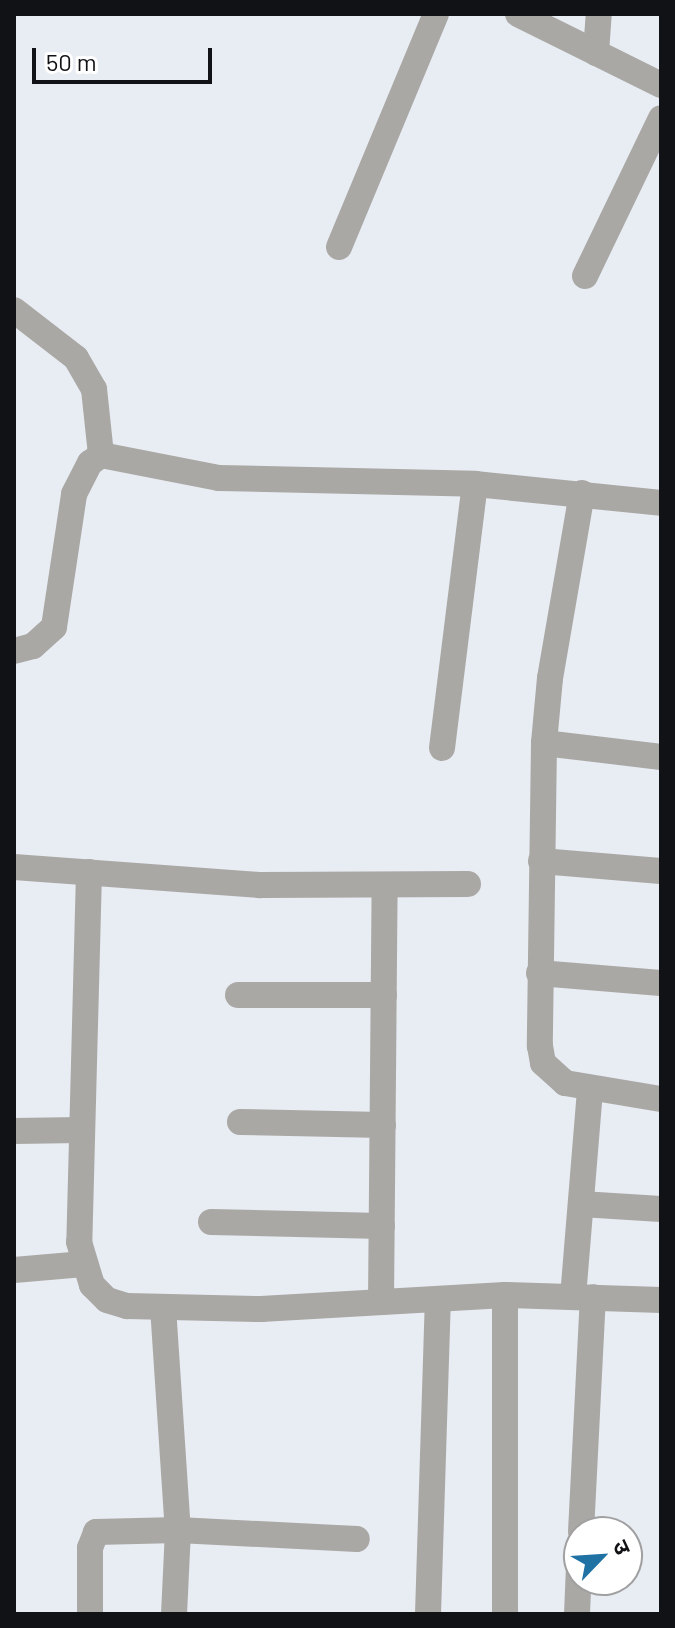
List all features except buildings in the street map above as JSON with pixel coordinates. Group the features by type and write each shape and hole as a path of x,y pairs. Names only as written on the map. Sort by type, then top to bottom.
{"street":[{"path":"339,247 436,14"},
{"path":"518,14 661,85"},
{"path":"596,53 599,14"},
{"path":"585,276 661,118"},
{"path":"14,310 76,358 94,389 101,455"},
{"path":"14,651 33,646 54,627 74,494 90,463 101,455 247,481 475,484 661,503"},
{"path":"442,748 475,484"},
{"path":"582,493 550,678 544,743 539,973 543,1063 565,1083 590,1090 661,1099"},
{"path":"544,743 661,757"},
{"path":"541,861 661,871"},
{"path":"14,867 261,885 468,884"},
{"path":"89,872 81,1130 84,1264 92,1285 107,1300 163,1307 261,1309 505,1295 661,1300"},
{"path":"381,1302 385,885"},
{"path":"539,973 661,983"},
{"path":"238,995 384,995"},
{"path":"581,1516 581,1204 590,1090"},
{"path":"240,1122 383,1125"},
{"path":"14,1131 81,1130"},
{"path":"581,1204 661,1209"},
{"path":"211,1222 382,1226"},
{"path":"14,1270 84,1264"},
{"path":"505,1295 505,1614"},
{"path":"428,1614 438,1299"},
{"path":"163,1307 178,1530 174,1614"},
{"path":"90,1614 90,1538 96,1532 178,1530 357,1539"}]}
